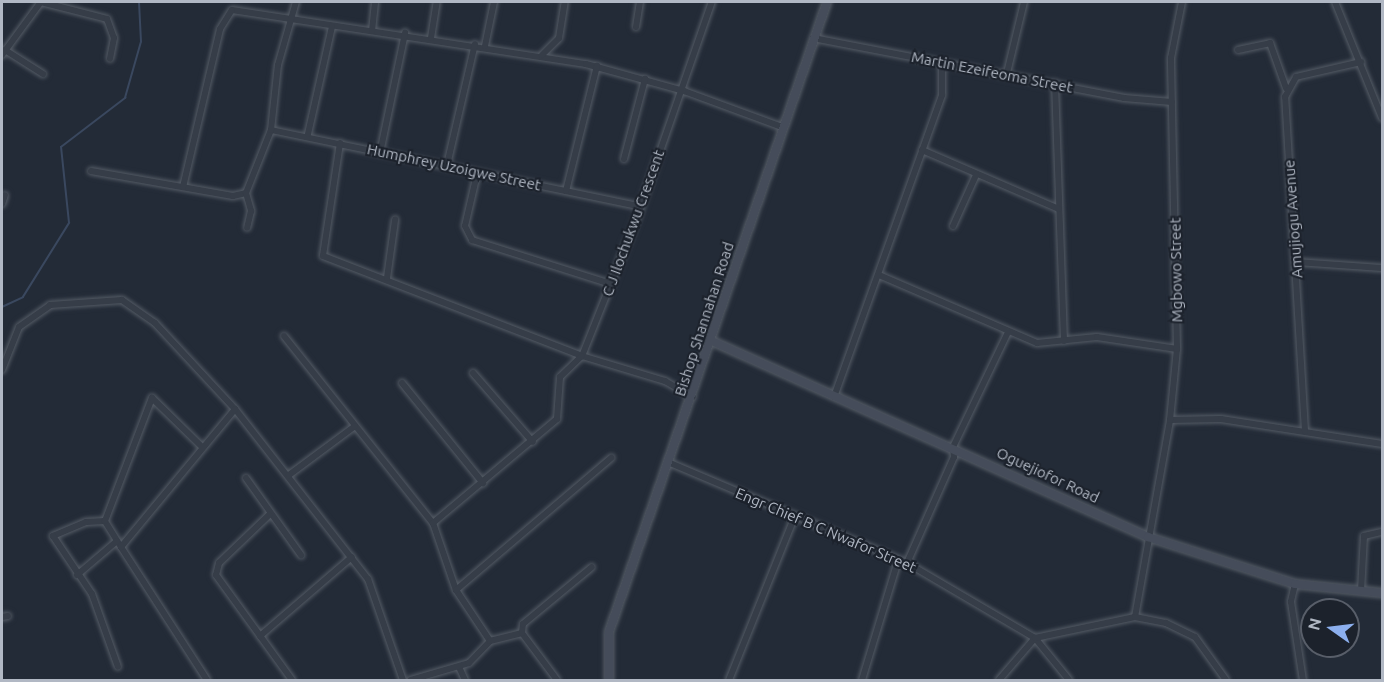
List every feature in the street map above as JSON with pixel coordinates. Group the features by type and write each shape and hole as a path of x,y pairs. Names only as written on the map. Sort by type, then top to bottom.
{"main road":[{"name":"Bishop Shannahan Road","path":"609,681 609,632 673,464 714,342 720,303 827,2"},
{"name":"Oguejiofor Road","path":"714,342 833,398 953,447 1148,537 1295,584 1383,593"}],"street":[{"path":"43,74 3,53 41,2 107,20 114,38 110,59"},
{"path":"183,187 220,29 232,10 232,2"},
{"path":"247,228 251,211 246,193 271,130 273,90 296,2"},
{"path":"372,31 375,2"},
{"path":"431,38 437,2"},
{"path":"485,46 494,2"},
{"path":"541,56 559,38 565,2"},
{"path":"636,27 640,2"},
{"name":"C J Ilochukwu Crescent","path":"582,356 684,91 712,2"},
{"path":"1007,73 1024,2"},
{"name":"Mgbowo Street","path":"1135,617 1170,420 1177,349 1172,37 1182,2"},
{"path":"1335,2 1383,118"},
{"path":"232,10 332,27 405,33 597,66 684,91 782,127"},
{"path":"308,134 332,27"},
{"path":"381,153 405,33"},
{"name":"Martin Ezeifeoma Street","path":"813,38 942,63 1172,102"},
{"name":"Amujiogu Avenue","path":"1238,50 1270,43 1286,88 1305,431"},
{"path":"447,165 475,44"},
{"path":"1286,88 1296,77 1360,62"},
{"path":"833,398 942,95 942,63"},
{"path":"566,191 597,66"},
{"path":"624,159 645,79"},
{"path":"1055,83 1064,340"},
{"name":"Humphrey Uzoigwe Street","path":"271,130 308,134 381,153 447,165 477,174 638,206"},
{"path":"339,143 322,256 387,278 582,356 665,381 694,398"},
{"path":"922,150 1059,209"},
{"path":"91,171 233,196 246,193"},
{"path":"477,174 465,226 472,240 610,284"},
{"path":"953,226 976,175"},
{"path":"2,204 5,195"},
{"path":"387,278 395,220"},
{"path":"1296,262 1383,268"},
{"path":"879,275 1036,343 1097,337 1177,349"},
{"path":"2,370 19,327 41,309 63,302 122,300 164,330 235,409 289,475 368,579 403,681"},
{"path":"907,563 954,457 953,447 1008,332"},
{"path":"284,336 433,523 456,590 490,641"},
{"path":"433,523 533,442 560,414 560,377 582,356"},
{"path":"473,373 533,442"},
{"path":"402,383 483,483"},
{"path":"105,521 152,398 202,447"},
{"path":"77,575 119,544 235,409"},
{"path":"1170,420 1221,419 1383,444"},
{"path":"289,475 355,426"},
{"path":"456,590 611,458"},
{"name":"Engr Chief B C Nwafor Street","path":"673,464 794,518 907,563 1035,638"},
{"path":"246,478 269,515 300,555"},
{"path":"269,515 216,568 288,679"},
{"path":"729,681 794,518"},
{"path":"105,521 207,681"},
{"path":"105,521 54,533 77,575 92,594 118,667"},
{"path":"1361,591 1364,536 1383,532"},
{"path":"260,636 352,557"},
{"path":"862,681 898,561"},
{"path":"522,633 527,619 592,567"},
{"path":"1295,584 1291,602 1303,681"},
{"path":"999,681 1035,638 1135,617 1166,622 1195,636 1226,680"},
{"path":"411,681 459,667 479,656 490,641 522,633"},
{"path":"522,633 557,681"},
{"path":"1035,638 1069,681"},
{"path":"459,667 465,681"}],"waterway":[{"path":"2,307 23,297 69,223 61,147 125,98 141,42 139,2"}]}
